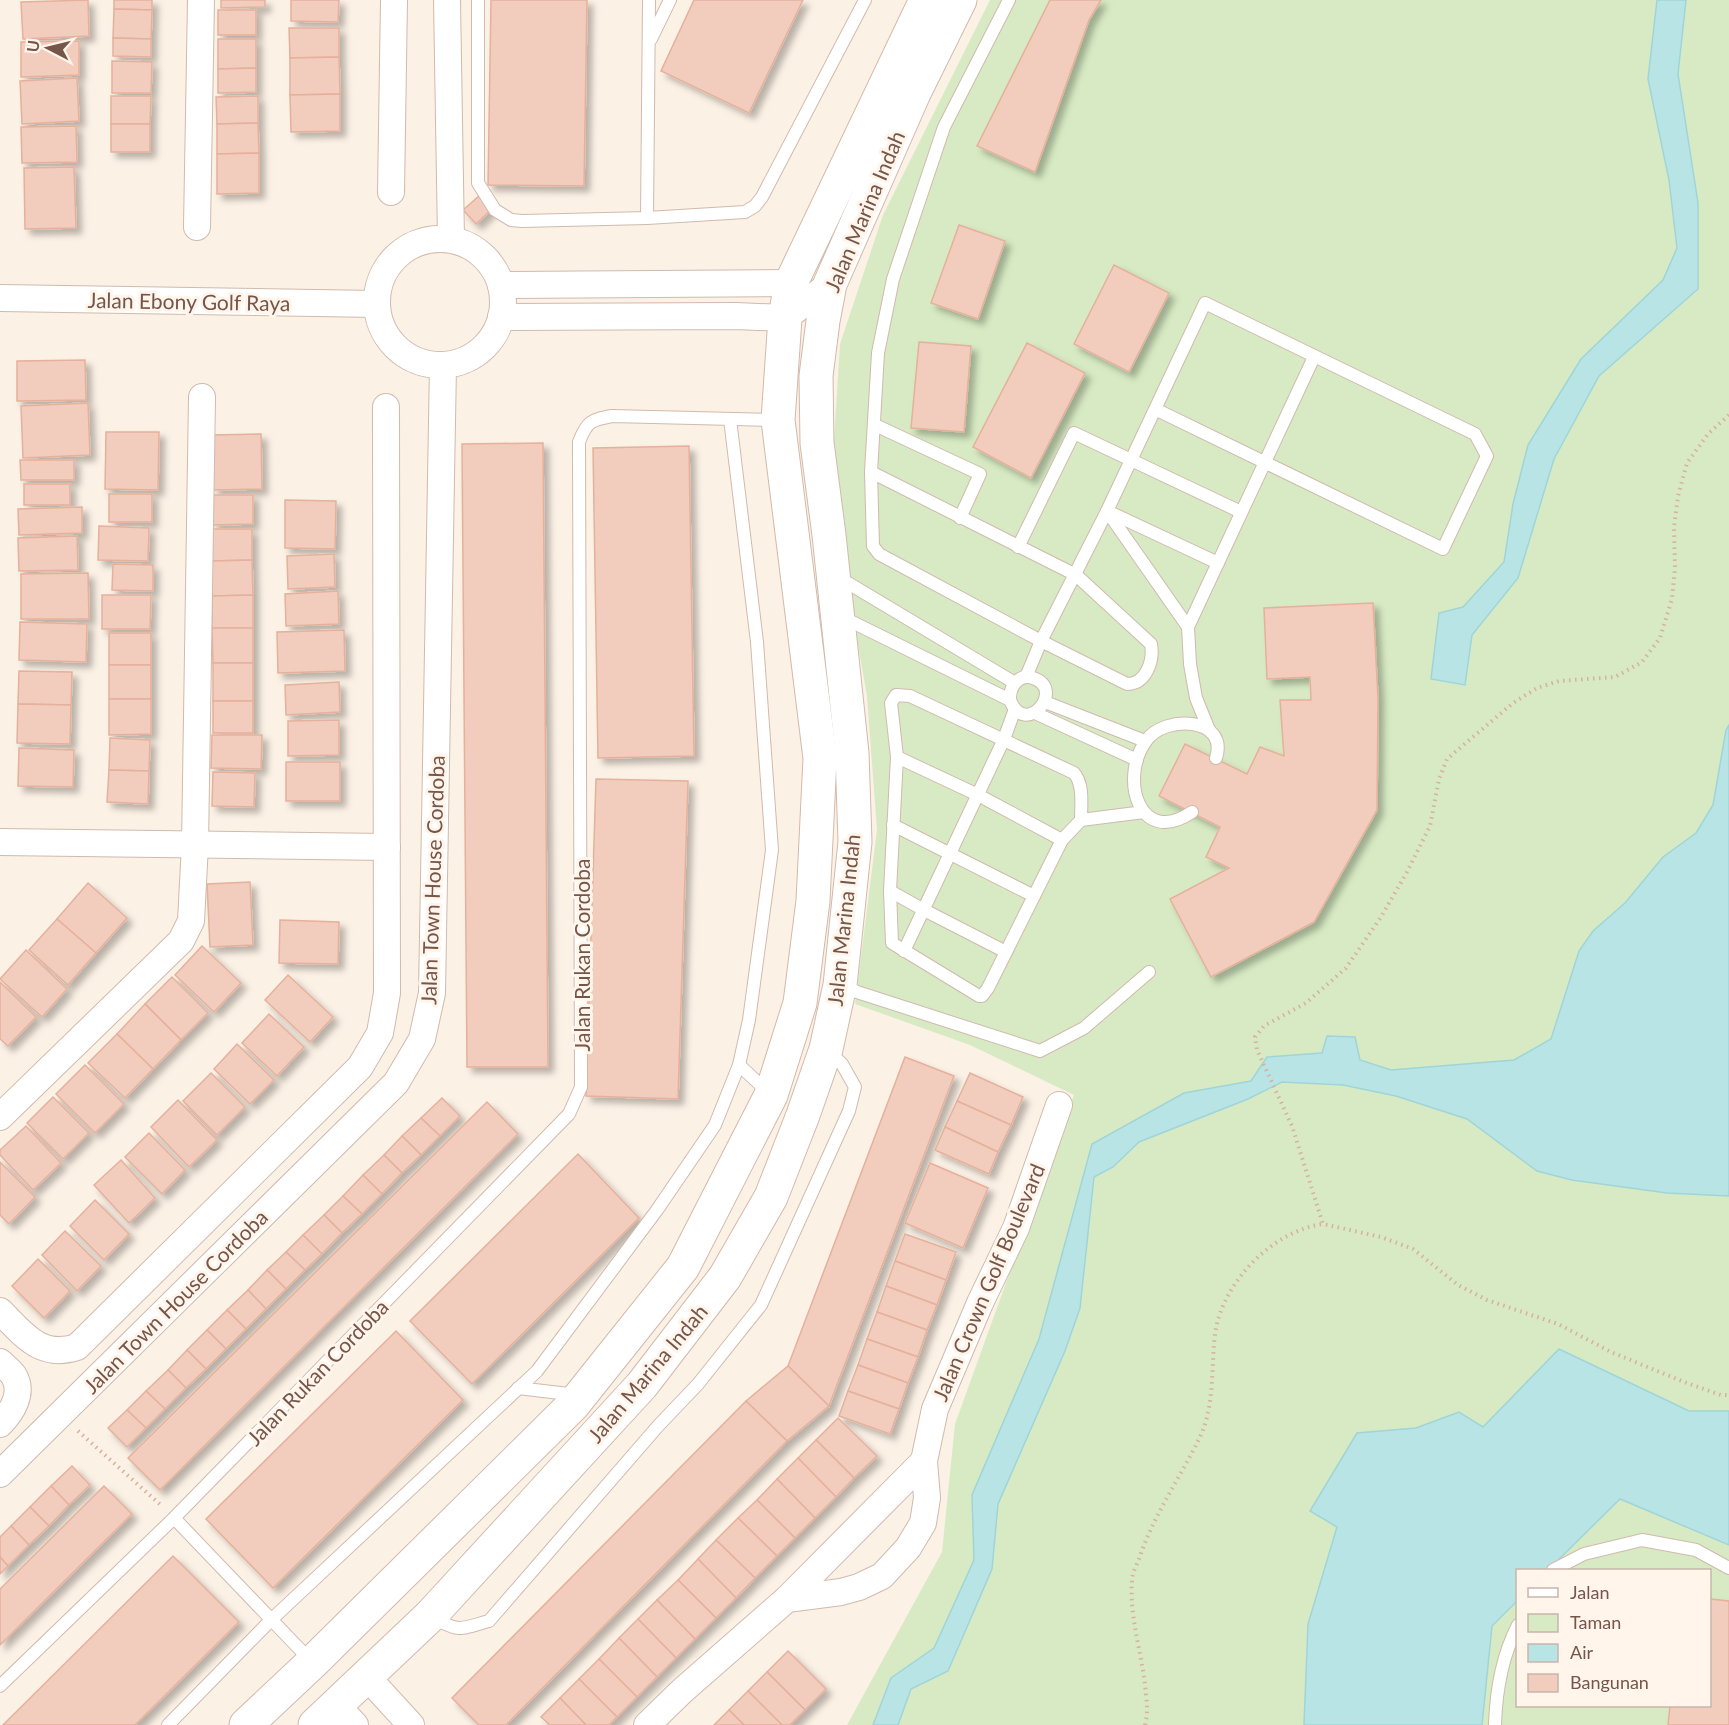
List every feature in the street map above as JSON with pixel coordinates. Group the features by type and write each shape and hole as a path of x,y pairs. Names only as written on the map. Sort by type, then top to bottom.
{"main road":[{"name":"Jalan Marina Indah","path":"246,1725 313,1662 581,1395 683,1268 771,1095 800,1003 813,901 819,758 778,420 785,318 791,283 926,0"},
{"name":"Jalan Marina Indah","path":"332,1719 367,1677 430,1616 642,1385 725,1277 771,1197 826,1049 840,985 855,842 852,753 817,443 816,376 830,284 914,93 960,0"}],"street":[{"path":"197,227 201,0"},
{"path":"391,192 394,0"},
{"path":"447,0 464,177 451,239"},
{"path":"451,239 468,245 482,255 494,269 501,285 503,301 501,317 493,335 480,351 463,361 443,365 423,363 406,355 391,341 381,324 377,304 379,286 387,268 399,254 423,241 451,239"},
{"name":"Jalan Marina Indah","path":"501,285 791,283"},
{"path":"501,317 736,316 785,318 830,284"},
{"name":"Jalan Ebony Golf Raya","path":"0,298 377,304"},
{"name":"Jalan Town House Cordoba","path":"0,1474 396,1083 422,1039 432,993 443,365"},
{"path":"0,1117 181,941 191,921 195,845 202,397"},
{"path":"0,1311 25,1336 45,1349 64,1351 77,1347 360,1067 380,1033 387,993 386,407"},
{"path":"0,842 387,847"},
{"name":"Jalan Crown Golf Boulevard","path":"787,1599 842,1592 882,1576 908,1548 923,1523 927,1498 924,1461 935,1409 980,1303 1016,1228 1059,1105"},
{"path":"0,1362 14,1376 18,1393 10,1414 0,1424"},
{"path":"647,1725 682,1691 787,1599 924,1461"},
{"path":"367,1677 411,1725"}],"lane":[{"path":"478,0 464,177 495,210 511,220 647,218 745,212 755,206 762,197 865,0"},
{"path":"647,218 649,0"},
{"path":"649,43 670,0"},
{"path":"871,472 1076,575 1151,644 1153,654 1146,673 1133,684 1127,684 1041,641 879,554 873,546 871,472 878,353 893,279 944,127 1009,0"},
{"path":"904,951 1004,739 1012,704 1010,690 1021,680 1076,575 1205,303 1475,434 1487,456 1443,549 1155,409"},
{"path":"1216,758 1217,744 1196,698 1190,664 1188,627 1314,357"},
{"name":"Jalan Rukan Cordoba","path":"0,1686 174,1518 569,1114 581,1087 579,442 585,426 595,419 612,416 778,420"},
{"path":"168,1725 272,1619 537,1371 657,1210 715,1125 739,1065 749,1020 772,850 757,642 730,419"},
{"path":"874,425 980,474 960,518"},
{"path":"1018,547 1074,433 1241,512"},
{"path":"1107,511 1218,563"},
{"path":"1107,511 1188,627"},
{"path":"832,573 1021,680 1033,678 1043,685 1046,692 1045,702 1035,713"},
{"path":"837,615 1012,704 1024,714 1035,713 1137,760"},
{"path":"1081,820 1080,789 1074,772 910,696 896,695 891,704 897,757 890,891 890,939 892,943 979,996 988,988 1062,840 1081,820 1144,812"},
{"path":"1045,702 1145,741"},
{"path":"1192,812 1185,817 1161,822 1144,812 1137,803 1134,790 1137,760 1145,741 1161,728 1176,724 1194,724 1209,730"},
{"path":"897,757 978,795 1062,840"},
{"path":"893,825 1034,896"},
{"path":"890,891 1006,952"},
{"path":"840,985 1041,1051 1084,1028 1149,972"},
{"path":"430,1616 447,1626 460,1629 489,1621 658,1426 698,1384 760,1305 849,1111 855,1087 842,1064 826,1049"},
{"path":"739,1065 771,1095"},
{"path":"518,1389 581,1395"},
{"path":"174,1518 313,1662"},
{"path":"1556,1569 1584,1554 1642,1540 1696,1550 1729,1568"},
{"path":"1495,1725 1496,1697 1509,1642 1516,1629"}],"path":[{"path":"1323,1224 1292,1126 1257,1050 1255,1038 1264,1026 1306,1003 1346,968 1382,917 1430,826 1439,779 1447,759 1512,703 1537,688 1559,681 1615,676 1642,662 1660,638 1672,599 1675,568 1674,527 1678,496 1687,463 1707,434 1729,415"},
{"path":"1144,1725 1147,1715 1144,1675 1133,1612 1132,1579 1144,1542 1200,1436 1210,1405 1216,1332 1226,1302 1243,1274 1259,1255 1282,1239 1308,1226 1323,1224 1381,1237 1413,1249 1458,1285 1486,1300 1557,1324 1611,1352 1684,1383 1721,1395 1729,1395"},
{"path":"60,1415 174,1518"}],"green space":[{"path":"990,0 1729,0 1729,1725 847,1725 942,1552 955,1424 1074,1095 970,1045 855,1004 877,830 867,696 854,622 852,585 831,489 840,344 883,215"}],"water":[{"path":"1657,0 1686,0 1678,74 1698,203 1698,289 1599,376 1554,459 1518,578 1472,635 1465,685 1431,679 1439,613 1463,607 1504,562 1513,504 1528,445 1581,359 1663,280 1677,248 1669,180 1648,79"},
{"path":"1729,725 1729,1196 1667,1193 1572,1180 1537,1171 1467,1119 1396,1096 1343,1085 1282,1082 1248,1099 1139,1142 1113,1167 1094,1177 1080,1308 1065,1351 998,1504 992,1569 948,1671 911,1689 898,1725 873,1725 891,1678 934,1648 974,1560 972,1495 1039,1339 1092,1144 1184,1093 1251,1081 1267,1057 1322,1053 1327,1036 1355,1037 1360,1060 1391,1070 1514,1060 1551,1039 1579,951 1593,931 1625,903 1663,857 1696,833 1713,805 1726,730"},
{"path":"1559,1349 1689,1411 1729,1411 1729,1545 1620,1499 1549,1569 1516,1569 1516,1602 1492,1626 1482,1725 1304,1725 1308,1624 1337,1527 1310,1511 1357,1433 1416,1428 1459,1412 1483,1427"}],"building":[{"path":"88,0 89,36 23,39 21,2"},
{"path":"114,0 152,0 152,10 114,9"},
{"path":"221,0 265,0 265,7 221,8"},
{"path":"291,0 339,0 338,22 291,21"},
{"path":"491,0 587,0 584,186 488,185"},
{"path":"694,0 803,0 749,113 661,71"},
{"path":"1050,0 1101,0 1089,20 1035,172 977,146"},
{"path":"114,9 152,10 151,39 113,38"},
{"path":"218,10 256,10 256,35 218,35"},
{"path":"289,28 339,28 339,57 290,58"},
{"path":"113,38 151,39 151,57 113,56"},
{"path":"218,39 256,39 256,68 218,69"},
{"path":"79,41 79,75 21,77 21,42"},
{"path":"339,57 340,94 290,95 290,58"},
{"path":"112,61 152,62 151,93 112,93"},
{"path":"256,68 256,92 218,93 218,69"},
{"path":"77,78 79,121 22,124 20,81"},
{"path":"340,94 340,131 291,132 290,95"},
{"path":"111,96 151,96 150,124 111,124"},
{"path":"258,96 258,123 217,124 216,97"},
{"path":"258,123 259,153 217,154 217,124"},
{"path":"111,124 150,124 150,152 111,152"},
{"path":"76,126 77,162 22,163 21,127"},
{"path":"259,153 259,193 217,194 217,154"},
{"path":"74,167 76,228 25,229 24,168"},
{"path":"480,195 492,209 476,224 463,210"},
{"path":"959,225 1005,241 978,319 931,303"},
{"path":"1114,265 1169,293 1129,372 1074,344"},
{"path":"919,342 971,346 964,432 911,428"},
{"path":"1027,343 1085,373 1031,478 973,447"},
{"path":"85,360 86,400 17,401 17,361"},
{"path":"88,403 90,455 23,458 21,406"},
{"path":"106,432 159,432 158,490 105,489"},
{"path":"261,434 262,489 213,490 212,435"},
{"path":"543,443 548,1067 467,1067 462,444"},
{"path":"689,446 694,756 598,758 593,448"},
{"path":"20,460 74,460 74,480 21,480"},
{"path":"24,484 70,484 70,505 24,505"},
{"path":"109,494 152,494 152,522 109,522"},
{"path":"212,495 253,495 253,524 212,525"},
{"path":"285,500 336,501 335,549 285,548"},
{"path":"82,507 82,533 19,535 18,509"},
{"path":"99,526 149,528 148,561 98,560"},
{"path":"212,529 252,529 252,560 212,561"},
{"path":"77,536 78,570 19,571 18,538"},
{"path":"334,554 335,587 288,589 287,556"},
{"path":"252,560 253,595 212,596 212,561"},
{"path":"113,564 153,565 153,591 112,590"},
{"path":"88,573 89,619 21,619 21,574"},
{"path":"338,591 339,624 286,626 285,594"},
{"path":"102,595 151,595 150,629 102,629"},
{"path":"253,595 253,628 212,628 212,596"},
{"path":"1373,603 1378,699 1377,810 1314,922 1211,977 1170,899 1229,868 1206,857 1220,827 1159,796 1185,744 1247,774 1260,747 1284,756 1280,700 1311,700 1310,677 1267,679 1264,608"},
{"path":"20,622 87,624 86,662 19,660"},
{"path":"212,628 253,628 253,663 213,663"},
{"path":"344,630 345,671 278,673 277,632"},
{"path":"109,633 151,633 151,665 109,665"},
{"path":"213,663 253,663 253,701 213,701"},
{"path":"109,665 151,665 151,699 109,699"},
{"path":"19,671 72,672 71,705 18,704"},
{"path":"339,682 340,712 286,715 285,685"},
{"path":"109,699 151,699 151,734 109,735"},
{"path":"213,701 253,701 253,733 213,733"},
{"path":"18,704 71,705 70,744 17,743"},
{"path":"339,720 339,755 288,756 288,721"},
{"path":"212,735 262,735 261,769 211,768"},
{"path":"110,738 150,740 149,771 109,770"},
{"path":"19,748 74,750 73,787 18,786"},
{"path":"286,762 340,762 340,801 286,801"},
{"path":"109,770 149,771 148,804 107,802"},
{"path":"213,772 255,773 254,807 212,806"},
{"path":"596,779 688,781 678,1099 586,1096"},
{"path":"250,882 253,945 210,947 207,884"},
{"path":"88,883 127,918 96,953 57,919"},
{"path":"57,919 96,953 68,985 29,950"},
{"path":"280,920 339,922 338,964 279,963"},
{"path":"202,946 241,983 214,1012 175,975"},
{"path":"26,950 67,989 42,1017 0,979"},
{"path":"288,975 333,1017 310,1042 265,1000"},
{"path":"172,977 208,1013 181,1040 145,1004"},
{"path":"0,982 36,1017 8,1046 0,1039"},
{"path":"145,1004 181,1040 153,1069 117,1034"},
{"path":"269,1014 304,1047 277,1076 242,1043"},
{"path":"117,1034 153,1069 125,1098 88,1063"},
{"path":"237,1044 274,1080 250,1104 214,1069"},
{"path":"905,1057 954,1076 829,1406 788,1366"},
{"path":"85,1065 124,1104 95,1133 56,1094"},
{"path":"211,1073 245,1107 217,1135 183,1101"},
{"path":"970,1073 1023,1097 1011,1125 957,1101"},
{"path":"53,1097 89,1133 63,1159 27,1123"},
{"path":"442,1098 460,1116 440,1136 421,1118"},
{"path":"178,1100 217,1140 189,1167 151,1127"},
{"path":"957,1101 1011,1125 998,1152 945,1127"},
{"path":"487,1102 518,1134 160,1490 128,1458"},
{"path":"421,1118 440,1136 421,1155 402,1136"},
{"path":"26,1126 61,1163 33,1190 0,1155 0,1150"},
{"path":"945,1127 998,1152 989,1174 935,1150"},
{"path":"149,1133 185,1170 162,1194 125,1157"},
{"path":"402,1136 421,1155 402,1173 384,1155"},
{"path":"578,1154 639,1218 472,1384 410,1321"},
{"path":"384,1155 402,1173 382,1194 363,1175"},
{"path":"121,1160 155,1198 129,1223 94,1185"},
{"path":"0,1162 35,1197 9,1224 0,1215"},
{"path":"930,1163 988,1188 963,1248 905,1223"},
{"path":"363,1175 382,1194 362,1214 343,1196"},
{"path":"343,1196 362,1214 342,1233 324,1215"},
{"path":"95,1200 129,1234 104,1260 70,1226"},
{"path":"324,1215 342,1233 322,1254 303,1235"},
{"path":"65,1231 101,1266 77,1291 42,1255"},
{"path":"905,1234 956,1252 946,1280 895,1261"},
{"path":"303,1235 322,1254 305,1270 286,1252"},
{"path":"286,1252 305,1270 286,1289 267,1270"},
{"path":"38,1259 70,1291 44,1318 12,1286"},
{"path":"895,1261 946,1280 937,1305 886,1286"},
{"path":"267,1270 286,1289 266,1309 248,1290"},
{"path":"886,1286 937,1305 927,1330 877,1312"},
{"path":"248,1290 266,1309 246,1329 227,1310"},
{"path":"227,1310 246,1329 226,1349 207,1330"},
{"path":"877,1312 927,1330 918,1357 867,1339"},
{"path":"207,1330 226,1349 206,1369 187,1350"},
{"path":"396,1331 463,1400 273,1588 206,1519"},
{"path":"867,1339 918,1357 908,1383 858,1365"},
{"path":"187,1350 206,1369 186,1388 168,1370"},
{"path":"858,1365 908,1383 899,1409 848,1391"},
{"path":"788,1366 829,1406 787,1441 746,1401"},
{"path":"168,1370 186,1388 165,1409 146,1391"},
{"path":"146,1391 165,1409 146,1428 127,1410"},
{"path":"848,1391 899,1409 890,1434 839,1416"},
{"path":"746,1401 787,1441 506,1725 479,1725 452,1698"},
{"path":"127,1410 146,1428 127,1447 108,1428"},
{"path":"838,1418 877,1456 854,1478 816,1440"},
{"path":"816,1440 854,1478 836,1497 798,1458"},
{"path":"798,1458 836,1497 815,1518 777,1479"},
{"path":"72,1466 90,1485 69,1505 51,1486"},
{"path":"777,1479 815,1518 795,1538 757,1500"},
{"path":"51,1486 69,1505 49,1526 30,1507"},
{"path":"104,1486 132,1514 0,1645 0,1589"},
{"path":"757,1500 795,1538 777,1556 738,1518"},
{"path":"30,1507 49,1526 29,1545 11,1526"},
{"path":"738,1518 777,1556 755,1578 716,1540"},
{"path":"11,1526 29,1545 8,1566 0,1557 0,1537"},
{"path":"716,1540 755,1578 736,1598 698,1559"},
{"path":"173,1556 239,1622 135,1725 3,1725"},
{"path":"0,1557 8,1566 0,1574"},
{"path":"698,1559 736,1598 716,1618 678,1580"},
{"path":"678,1580 716,1618 695,1639 657,1600"},
{"path":"1711,1599 1729,1601 1729,1725 1668,1725 1670,1707 1711,1707"},
{"path":"657,1600 695,1639 676,1658 638,1619"},
{"path":"638,1619 676,1658 657,1677 619,1638"},
{"path":"619,1638 657,1677 637,1697 599,1659"},
{"path":"788,1651 826,1689 805,1710 767,1672"},
{"path":"599,1659 637,1697 617,1717 579,1679"},
{"path":"767,1672 805,1710 790,1725 782,1725 748,1691"},
{"path":"579,1679 617,1717 609,1725 586,1725 560,1698"},
{"path":"748,1691 782,1725 744,1725 729,1710"},
{"path":"560,1698 586,1725 550,1725 541,1717"},
{"path":"729,1710 744,1725 714,1725"}]}
